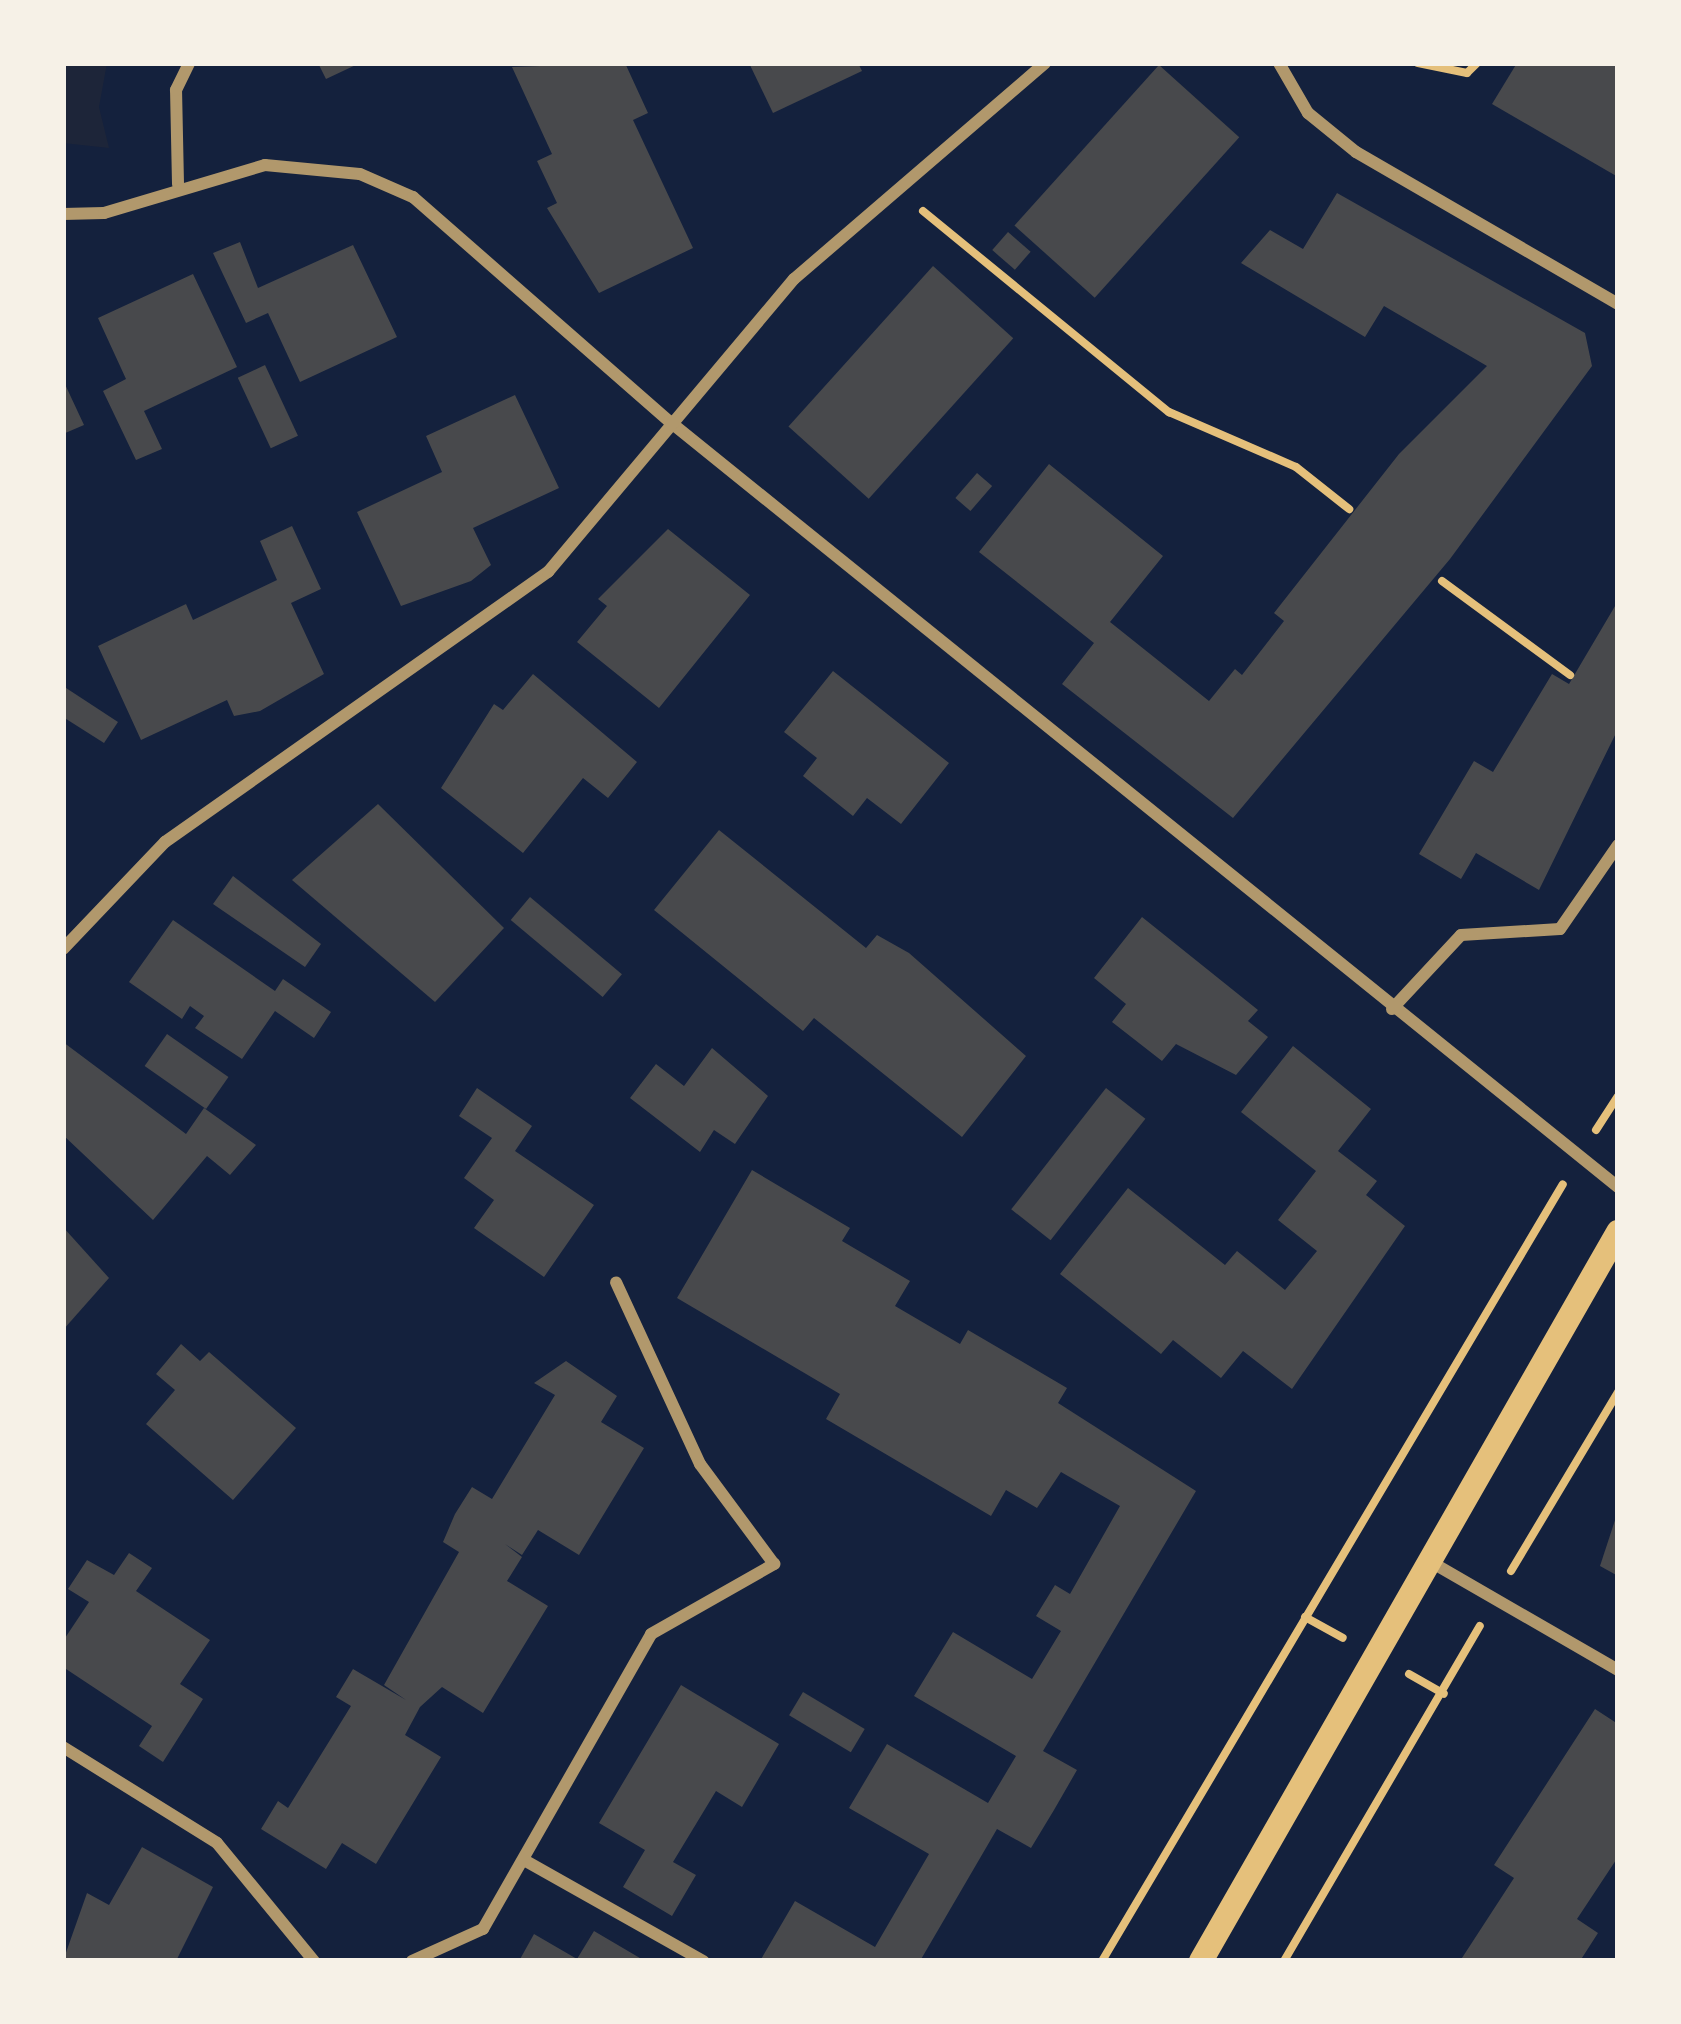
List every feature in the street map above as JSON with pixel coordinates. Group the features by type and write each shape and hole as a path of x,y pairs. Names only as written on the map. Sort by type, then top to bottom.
{"main road":[{"path":"1201,1961 1618,1232"}],"street":[{"path":"178,184 176,90 189,63"},
{"path":"63,949 165,842 548,572 669,421 794,279 1045,63"},
{"path":"1280,63 1308,112 1356,152 1618,304"},
{"path":"63,214 104,213 178,184 265,165 359,174 413,197 669,421 1618,1187"},
{"path":"1392,1009 1461,935 1559,929 1618,845"},
{"path":"412,1961 483,1929 651,1634 775,1564 700,1465 616,1282"},
{"path":"1431,1562 1618,1670"},
{"path":"63,1747 217,1843 314,1961"},
{"path":"524,1860 703,1961"}],"path":[{"path":"1418,63 1466,73 1477,63"},
{"path":"899,190 1169,412 1295,466 1349,508"},
{"path":"1442,581 1570,676"},
{"path":"1102,1961 1618,1096"},
{"path":"1284,1961 1618,1392"}],"shaded area":[{"path":"63,63 107,63 99,107 109,148 63,143"}],"building":[{"path":"318,63 360,63 326,79"},
{"path":"625,63 648,113 633,120 693,248 599,293 547,208 557,203 537,161 552,154 512,67"},
{"path":"749,63 858,63 862,71 773,113"},
{"path":"1517,63 1618,63 1618,177 1492,104"},
{"path":"1159,65 1239,137 1095,298 1014,226"},
{"path":"1337,193 1585,333 1592,366 1450,559 1233,818 1062,684 1094,643 979,552 1049,464 1163,556 1110,622 1209,701 1235,669 1242,675 1284,621 1274,613 1399,454 1487,366 1384,306 1365,337 1241,263 1270,230 1303,249"},
{"path":"1008,232 1031,252 1015,270 992,250"},
{"path":"240,242 258,288 353,245 397,337 300,382 268,313 246,323 213,253"},
{"path":"933,266 1013,338 869,499 788,427"},
{"path":"193,274 237,367 144,411 162,449 136,460 103,391 126,379 98,318"},
{"path":"265,365 298,436 271,448 238,378"},
{"path":"63,380 84,425 63,434"},
{"path":"515,395 559,488 473,528 491,565 471,581 401,606 357,512 442,472 426,436"},
{"path":"977,473 992,486 970,511 955,498"},
{"path":"292,526 321,589 291,603 324,674 260,711 234,716 227,700 141,740 98,646 186,604 193,620 277,580 260,541"},
{"path":"668,529 750,595 659,708 577,642 607,606 598,599"},
{"path":"1618,601 1618,729 1539,890 1476,853 1461,879 1419,854 1474,761 1493,772 1552,674 1569,684"},
{"path":"833,671 949,763 901,824 867,798 853,816 803,776 817,758 784,732"},
{"path":"533,674 637,762 608,798 583,778 523,853 441,788 494,704 503,710"},
{"path":"63,686 118,722 104,743 63,717"},
{"path":"378,804 504,928 435,1002 292,880"},
{"path":"719,830 866,948 877,935 909,953 1026,1056 962,1137 814,1018 803,1031 654,910"},
{"path":"233,876 321,944 305,967 213,904"},
{"path":"530,897 622,974 603,997 511,920"},
{"path":"1142,917 1258,1010 1248,1021 1268,1037 1236,1075 1176,1044 1162,1061 1112,1022 1126,1004 1094,978"},
{"path":"173,920 275,991 283,979 331,1012 314,1038 275,1011 242,1059 195,1028 204,1016 190,1006 182,1019 129,982"},
{"path":"167,1034 228,1077 206,1109 145,1066"},
{"path":"63,1042 186,1134 204,1108 256,1145 230,1175 207,1156 153,1220 63,1135"},
{"path":"1293,1046 1371,1109 1338,1151 1377,1181 1366,1195 1405,1226 1292,1389 1243,1351 1221,1378 1173,1340 1161,1354 1060,1274 1128,1188 1225,1265 1237,1251 1285,1290 1317,1251 1278,1220 1316,1171 1241,1112"},
{"path":"712,1048 768,1096 735,1144 714,1130 700,1152 630,1098 656,1064 684,1086"},
{"path":"477,1088 532,1126 515,1151 594,1205 544,1277 474,1228 494,1200 464,1178 492,1138 459,1116"},
{"path":"1106,1088 1145,1119 1051,1240 1011,1209"},
{"path":"752,1170 850,1228 842,1241 910,1281 895,1306 960,1344 968,1330 1067,1388 1058,1403 1196,1491 1043,1751 1077,1770 1054,1810 1031,1848 997,1829 920,1961 760,1961 795,1901 875,1947 929,1854 849,1808 887,1744 988,1803 1016,1756 914,1696 953,1632 1032,1679 1061,1631 1036,1616 1055,1585 1070,1594 1120,1506 1061,1472 1037,1508 1006,1490 991,1516 826,1419 840,1394 677,1298"},
{"path":"63,1227 109,1278 63,1330"},
{"path":"181,1344 200,1361 209,1352 296,1428 233,1500 146,1424 175,1390 156,1374"},
{"path":"566,1361 617,1396 601,1422 644,1448 579,1555 538,1530 522,1555 505,1544 522,1557 507,1581 548,1606 483,1713 442,1687 420,1707 405,1735 441,1757 376,1864 342,1843 326,1869 261,1829 278,1801 288,1808 351,1706 336,1697 353,1669 406,1700 384,1685 459,1552 443,1542 455,1514 472,1487 492,1499 555,1395 534,1383"},
{"path":"1618,1511 1618,1576 1600,1566"},
{"path":"129,1553 152,1568 136,1591 210,1640 180,1684 203,1699 163,1762 139,1746 152,1726 63,1667 63,1641 89,1602 68,1589 87,1560 114,1575"},
{"path":"681,1685 779,1744 742,1807 716,1791 673,1862 696,1875 672,1916 623,1887 645,1850 599,1823"},
{"path":"803,1692 865,1729 851,1752 789,1715"},
{"path":"1595,1709 1618,1724 1618,1857 1577,1919 1598,1933 1580,1961 1460,1961 1514,1878 1494,1865"},
{"path":"142,1847 213,1887 176,1961 63,1961 87,1893 109,1905"},
{"path":"594,1931 645,1961 519,1961 534,1934 577,1959"}]}
